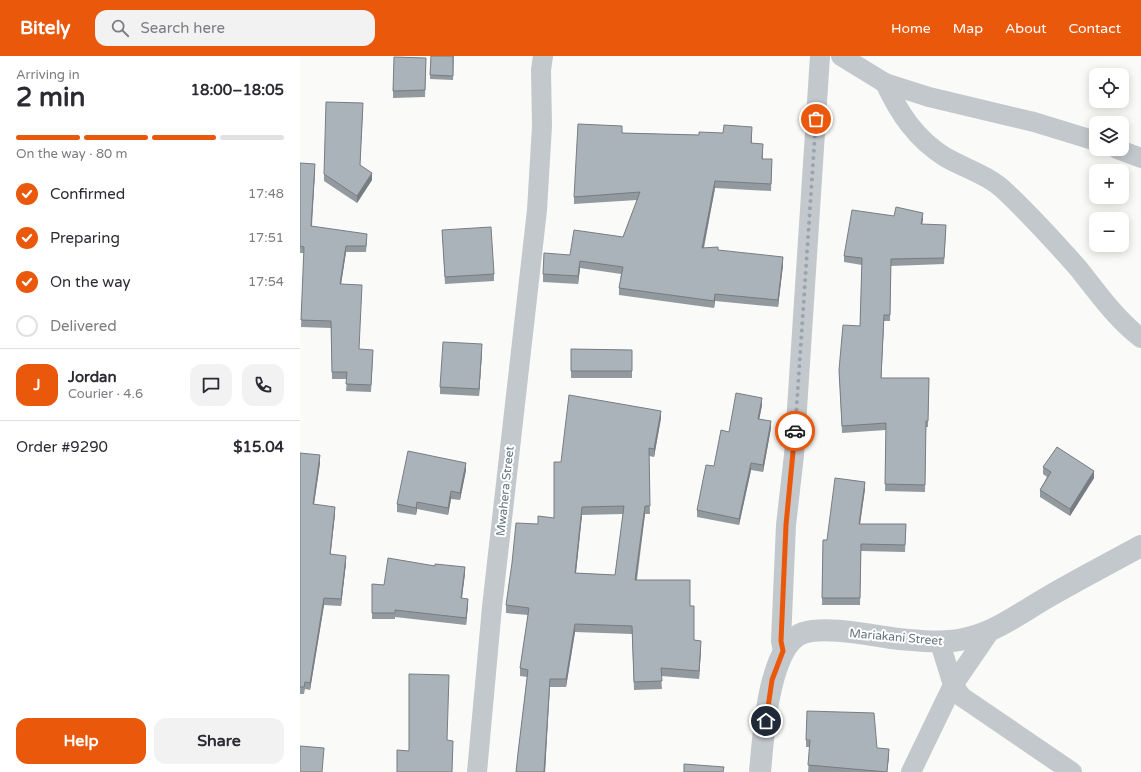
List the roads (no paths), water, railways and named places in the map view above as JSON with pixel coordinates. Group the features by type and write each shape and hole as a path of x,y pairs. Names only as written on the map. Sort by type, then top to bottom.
{"street":[{"name":"Mwahera Street","path":"477,772 493,599 537,210 542,126 541,70 543,56"},
{"path":"783,651 781,641 786,525 794,455 820,56"},
{"path":"841,56 885,83 929,96 1034,122 1089,139"},
{"path":"885,83 896,106 911,129 945,156 986,176 1006,192 1050,236 1113,310 1141,338"},
{"path":"1129,154 1141,158"},
{"name":"Mariakani Street","path":"760,772 772,680 783,651 795,636 804,632 826,630 940,643 967,638 990,631 1069,585 1141,546"},
{"path":"911,772 953,685 990,631"},
{"path":"940,643 953,685 962,697 976,708 995,718 1072,772"}]}
